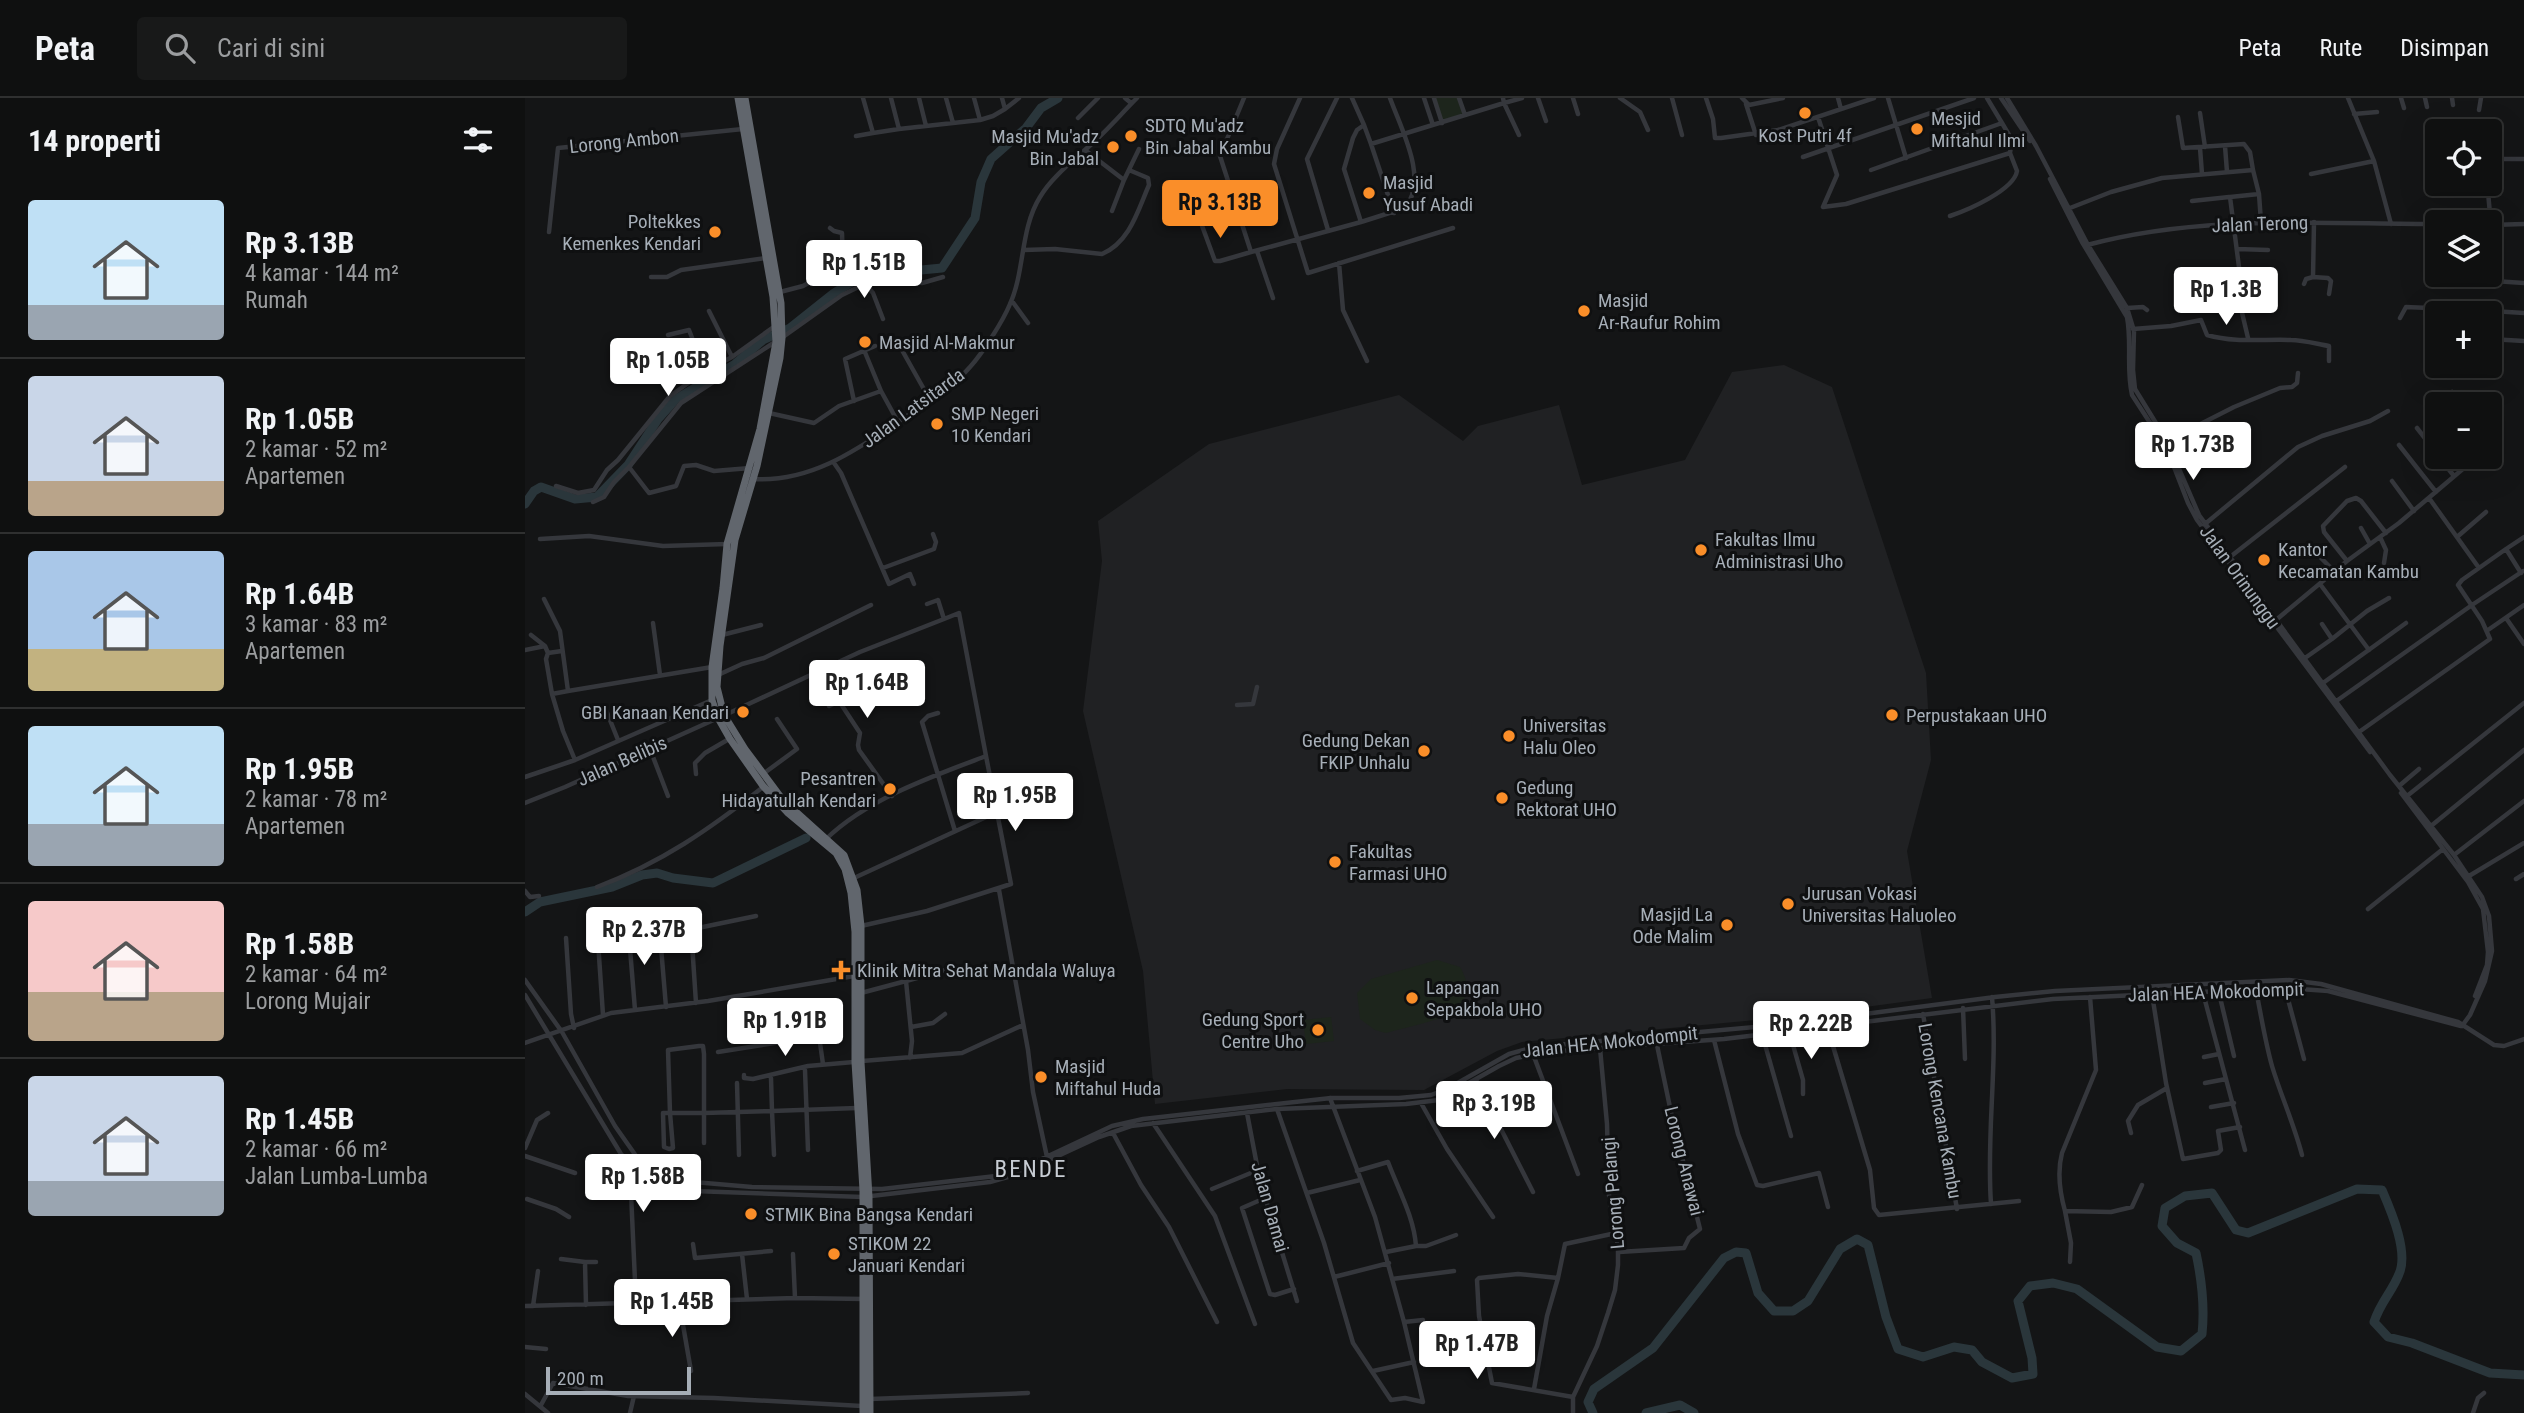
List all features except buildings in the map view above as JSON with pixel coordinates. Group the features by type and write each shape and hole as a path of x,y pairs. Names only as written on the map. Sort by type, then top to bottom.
{"highway":[{"path":"738,98 779,292 779,338 769,413 735,540 717,675 718,698 721,717 730,739 840,859 848,880 858,949 861,993 858,1062"},
{"path":"745,98 766,258 779,324"},
{"path":"776,357 750,468 750,479 727,544 712,667 712,700 763,786 787,813 844,855 854,878 861,926 855,976 857,1108 866,1193"},
{"path":"858,1072 866,1193 867,1407"}],"street":[{"path":"863,98 873,133"},
{"path":"891,98 898,129"},
{"path":"919,98 926,126"},
{"path":"946,98 953,123"},
{"path":"974,98 980,120"},
{"path":"1002,98 1005,109"},
{"path":"856,136 980,120 993,116 1019,98"},
{"path":"1078,118 1098,98"},
{"path":"1125,98 1131,103"},
{"name":"Jalan Latsitarda","path":"750,479 766,480 795,475 834,463 930,400 972,366 1012,301 1031,215 1040,196 1137,98"},
{"path":"1244,98 1220,156 1273,298"},
{"path":"1300,98 1274,160 1282,195 1308,273 1453,228"},
{"path":"1328,230 1307,159 1336,98"},
{"path":"1353,98 1394,213"},
{"path":"1197,212 1215,261 1394,213 1409,204 1417,178 1390,98"},
{"path":"1424,98 1433,125"},
{"path":"1434,98 1442,122"},
{"path":"1459,98 1465,115"},
{"path":"1371,144 1504,100 1522,98"},
{"path":"1538,98 1546,121"},
{"path":"1573,98 1578,114"},
{"path":"1620,98 1641,114 1648,130"},
{"path":"1672,98 1682,135"},
{"path":"1706,98 1713,119 1715,138 1756,135 1874,98"},
{"path":"1742,98 1756,135"},
{"path":"1746,104 1783,98"},
{"path":"1838,98 1841,109"},
{"path":"1888,98 1906,158"},
{"path":"1803,157 1974,98"},
{"path":"1950,215 1976,206 2015,179 2017,171 2010,153 2011,140 1987,98"},
{"path":"2348,98 2374,161 2391,224"},
{"path":"2401,98 2404,108"},
{"path":"2425,98 2427,107"},
{"path":"2452,98 2453,106"},
{"path":"2479,110 2481,98"},
{"name":"Jalan Orinunggu","path":"2007,99 2070,208 2086,245 2127,308 2133,329 2135,389 2167,441 2189,495 2205,524 2391,778 2431,826 2444,847 2454,855 2483,909 2487,965 2462,1026"},
{"path":"1504,100 1519,135"},
{"path":"2354,114 2377,111"},
{"path":"2200,113 2201,174"},
{"path":"1818,117 1837,175 1823,207 1846,204 2010,153"},
{"path":"2178,117 2183,148 2247,145 2259,194 2261,222"},
{"path":"1871,170 2002,123"},
{"path":"1361,222 1344,169 1353,138 1357,130 1364,125"},
{"name":"Lorong Ambon","path":"549,232 558,148 743,129"},
{"path":"2225,146 2227,172"},
{"path":"1112,211 1139,149"},
{"path":"1085,150 1124,180"},
{"path":"2502,159 2524,159"},
{"path":"2311,174 2374,161"},
{"name":"Jalan Orinunggu","path":"2045,166 2127,317 2132,395 2167,449 2197,520 2467,877"},
{"path":"1024,250 1055,249 1102,254 1107,252 1129,232 1149,184 1148,178 1129,170"},
{"path":"2070,208 2156,179 2253,170"},
{"path":"2378,179 2383,171"},
{"path":"2192,201 2259,194"},
{"path":"2230,197 2240,275 2239,300 2248,338"},
{"path":"2313,277 2314,222"},
{"name":"Jalan Terong","path":"2086,245 2166,229 2232,223 2425,224"},
{"path":"2502,225 2524,224"},
{"path":"779,292 803,286 843,264 842,233 834,232 830,228"},
{"path":"2237,249 2268,250"},
{"path":"651,277 667,277 681,270 766,258"},
{"path":"1339,263 1343,310 1367,361"},
{"path":"2240,275 2268,277"},
{"path":"593,502 604,497 678,405 842,295 885,276 922,283 943,277"},
{"path":"2304,284 2306,279 2313,277 2330,280 2329,294"},
{"path":"2502,282 2524,284"},
{"path":"866,285 873,293 883,319"},
{"path":"1012,301 1028,323"},
{"path":"2127,308 2143,307 2147,310"},
{"path":"2400,318 2406,307 2425,308"},
{"path":"709,311 732,357"},
{"path":"2502,313 2524,313"},
{"path":"2133,329 2201,320 2207,335 2228,341 2248,338 2260,341 2292,340 2329,346 2329,361"},
{"path":"556,486 578,493 594,490 607,470 670,396 779,324"},
{"path":"667,335 689,330 705,371"},
{"path":"2502,340 2524,341"},
{"path":"898,343 930,400"},
{"path":"854,401 845,359 875,346"},
{"path":"864,350 881,391 898,422"},
{"path":"2167,441 2234,407 2280,388 2294,386 2298,373"},
{"path":"769,413 814,424 835,408 881,391"},
{"path":"2205,524 2298,447 2322,436 2370,421 2388,411"},
{"path":"2417,428 2425,438"},
{"path":"2399,445 2436,492"},
{"path":"834,463 889,584 910,574 915,584"},
{"path":"629,467 649,494 676,486 684,466 696,465 714,471 750,468"},
{"path":"2230,557 2345,467"},
{"path":"2449,469 2454,476"},
{"path":"2275,621 2347,561 2414,511 2461,469"},
{"path":"2392,481 2414,511"},
{"path":"2347,561 2329,539 2323,526 2347,501 2356,498 2361,501 2386,533"},
{"path":"2429,498 2479,568"},
{"path":"2457,537 2486,512"},
{"path":"2361,528 2370,544"},
{"path":"883,568 934,549 936,542 933,534"},
{"path":"540,539 589,536 663,545 727,544"},
{"path":"2380,537 2386,550 2384,563"},
{"path":"2359,732 2488,641 2491,635 2458,585 2524,537"},
{"path":"2335,702 2523,572 2506,550"},
{"path":"2321,558 2335,572"},
{"path":"2320,584 2369,650"},
{"path":"2305,658 2367,611 2389,598"},
{"path":"544,599 560,631 568,691"},
{"path":"861,926 927,911 999,890 1012,882 960,613 944,619 938,600 927,604"},
{"path":"717,675 764,658 871,605"},
{"path":"2488,630 2524,605"},
{"path":"2506,618 2524,644"},
{"name":"Jalan Belibis","path":"525,803 721,717 860,652 944,619"},
{"path":"653,623 660,675"},
{"path":"2323,683 2406,623"},
{"path":"2322,624 2332,639"},
{"path":"722,635 761,625"},
{"path":"531,635 545,646 548,653 552,694 563,732 575,760"},
{"path":"525,650 545,646"},
{"path":"548,653 562,651"},
{"path":"552,694 712,667"},
{"path":"829,706 874,681 877,677 875,670"},
{"path":"1237,705 1252,704 1257,687"},
{"path":"525,777 575,760 712,700"},
{"path":"839,701 860,733 857,745 859,750 891,796"},
{"path":"2407,796 2524,703"},
{"path":"606,710 618,740"},
{"path":"938,713 928,716 922,722 955,831"},
{"path":"762,774 797,749 777,719"},
{"path":"696,774 695,763 699,758 730,739"},
{"path":"650,749 668,796"},
{"path":"2431,826 2524,750"},
{"path":"825,841 868,808 938,774 986,756"},
{"path":"2399,786 2419,769"},
{"path":"597,887 650,865 722,819 763,786"},
{"path":"2454,855 2524,801"},
{"path":"854,878 997,812"},
{"path":"2467,877 2524,843"},
{"path":"2368,909 2444,847"},
{"path":"2517,879 2524,874"},
{"path":"999,890 1033,1092 1047,1157"},
{"path":"525,891 530,897 539,896"},
{"path":"596,912 603,1015"},
{"path":"696,1003 692,943 698,928 756,916"},
{"path":"659,923 666,1007"},
{"path":"628,925 635,1010"},
{"path":"566,938 571,1018 574,1028"},
{"path":"861,993 953,968"},
{"path":"525,1043 574,1028 603,1015 696,1003 855,976"},
{"path":"525,981 562,1032 630,1150 650,1170 682,1181 866,1193"},
{"path":"906,981 911,1027 910,1058"},
{"name":"Jalan HEA Mokodompit","path":"866,1193 978,1182 1019,1174 1113,1132 1181,1117 1330,1098 1422,1097 1447,1089 1518,1051 1857,1016 1992,997 2160,985 2301,981 2364,995 2458,1022 2462,1026"},
{"path":"2160,985 2161,994"},
{"path":"2112,988 2112,995"},
{"path":"2285,988 2304,1059"},
{"name":"Jalan HEA Mokodompit","path":"978,1182 1012,1172 1112,1126 1150,1118 1421,1103 1439,1100 1499,1066 1533,1054 1714,1040 1993,1004 2112,995 2219,993 2285,988 2328,991 2462,1026"},
{"path":"2256,990 2272,1064 2285,1106 2295,1127 2302,1155"},
{"path":"2203,993 2245,1150"},
{"path":"2219,993 2234,1056"},
{"path":"2152,994 2167,1088 2183,1159 2218,1153 2221,1150 2218,1131 2240,1128"},
{"path":"525,995 621,1154 646,1178 658,1184 693,1191 866,1193"},
{"path":"1991,1205 1995,1035 1992,997"},
{"path":"2070,1262 2070,1236 2060,1184 2060,1162 2096,1070 2090,997"},
{"path":"1963,1008 1965,1059"},
{"path":"911,1027 933,1023 945,1014"},
{"name":"Lorong Kencana Kambu","path":"1923,1014 1958,1209"},
{"path":"1857,1016 1858,1023"},
{"path":"744,1074 744,1078 753,1079 823,1064 966,1052 1023,1025"},
{"path":"1827,1026 1870,1170 1876,1212 1882,1216 2019,1201"},
{"path":"2462,1026 2494,1045 2504,1046 2524,1039"},
{"path":"1789,1031 1803,1080 1803,1094"},
{"path":"1694,1033 1695,1041"},
{"path":"1762,1034 1791,1136"},
{"path":"717,1052 819,1036 823,1064"},
{"path":"1714,1040 1738,1134 1757,1185 1763,1186 1818,1173 1821,1175 1828,1207"},
{"path":"1586,1049 1587,1042"},
{"name":"Lorong Anawai","path":"1619,1252 1684,1248 1689,1238 1700,1229 1657,1045"},
{"path":"704,1143 704,1112 704,1054 703,1046 668,1050 670,1113 673,1148 667,1149 664,1146 664,1113 670,1113 704,1112 738,1112 857,1108"},
{"name":"Lorong Pelangi","path":"1573,1413 1573,1397 1597,1346 1615,1290 1619,1252 1609,1195 1607,1124 1600,1048"},
{"path":"1533,1054 1578,1174"},
{"path":"2204,1057 2219,1054"},
{"path":"805,1070 808,1150"},
{"path":"1472,1074 1533,1192"},
{"path":"771,1078 774,1155"},
{"path":"2205,1083 2227,1079"},
{"path":"737,1083 739,1155"},
{"path":"2131,1133 2128,1121 2138,1105 2167,1088"},
{"path":"1277,1109 1307,1193 1353,1343 1391,1400 1405,1398 1423,1402 1386,1252 1330,1098"},
{"path":"1421,1103 1447,1149 1493,1217"},
{"path":"2211,1107 2234,1103"},
{"path":"525,1147 537,1121 548,1113"},
{"name":"Jalan Damai","path":"1247,1113 1265,1198 1297,1301"},
{"path":"1153,1123 1215,1216 1255,1324"},
{"path":"1113,1132 1147,1196 1168,1227 1217,1322"},
{"path":"525,1156 575,1173"},
{"path":"1357,1171 1388,1162 1415,1234 1416,1246"},
{"path":"609,1170 626,1168 630,1171 636,1303"},
{"path":"1212,1189 1258,1170"},
{"path":"1307,1193 1360,1180"},
{"path":"2066,1211 2112,1212 2129,1208 2134,1204 2142,1185"},
{"path":"1265,1198 1243,1208 1255,1253 1270,1294 1294,1289"},
{"path":"525,1206 526,1199 556,1209 569,1217"},
{"path":"1534,1389 1547,1316 1565,1244 1616,1233"},
{"path":"1386,1252 1426,1246 1456,1236"},
{"path":"693,1244 695,1258 771,1251"},
{"path":"742,1254 747,1299"},
{"path":"793,1254 795,1298"},
{"path":"561,1259 596,1262"},
{"path":"585,1262 586,1305"},
{"path":"1334,1277 1389,1263"},
{"path":"1392,1279 1454,1270"},
{"path":"533,1306 538,1271"},
{"path":"1558,1279 1518,1274 1479,1278 1479,1316 1492,1383 1573,1397"},
{"path":"525,1306 795,1298 866,1299"},
{"path":"679,1301 691,1371"},
{"path":"1404,1322 1423,1320"},
{"path":"525,1347 545,1349"},
{"path":"1373,1371 1414,1362"},
{"path":"541,1405 553,1383 635,1396 867,1407 1028,1393"},
{"path":"2473,1413 2478,1398 2484,1393"},
{"path":"525,1394 548,1413"},
{"path":"630,1413 635,1396"}],"shaded area":[{"path":"1435,98 1459,98 1465,115 1442,122"},
{"name":"Universitas Halu Oleo","path":"1784,365 1832,387 1926,673 1931,760 1907,851 1932,998 1799,1016 1522,1042 1497,1051 1424,1090 1287,1089 1155,1104 1143,971 1083,711 1102,561 1098,521 1209,444 1399,395 1463,441 1478,426 1559,405 1582,485 1685,460 1732,372"},
{"name":"Lapangan Sepakbola UHO","path":"1437,960 1460,967 1467,983 1465,997 1458,1007 1432,1021 1386,1033 1375,1030 1360,1019 1357,993 1371,979"},
{"name":"Gedung Sport Centre Uho","path":"1331,1017 1334,1041 1306,1044 1303,1020"}],"waterway":[{"path":"525,504 534,491 541,487 575,499 597,497 628,465 658,419 676,399 735,364 763,340 790,328 834,293 877,267 889,264 921,270 942,268 975,218 981,182 991,159 1026,128 1041,108 1058,98"},
{"path":"525,912 540,902 612,887 642,875 657,873 673,878 713,883 806,838"},
{"path":"1593,1413 1588,1402 1594,1389 1653,1348 1724,1258 1736,1252 1746,1253 1758,1293 1774,1311 1793,1311 1808,1301 1840,1249 1857,1239 1868,1245 1886,1317 1898,1349 1923,1357 1954,1347 1972,1350 1982,1362 2012,1378 2033,1374 2032,1358 2018,1301 2030,1286 2053,1283 2077,1289 2157,1347 2181,1351 2202,1334 2201,1284 2196,1253 2177,1243 2162,1226 2165,1208 2185,1196 2212,1193 2236,1230 2248,1233 2357,1189 2382,1190 2398,1232 2402,1265 2374,1322 2388,1337 2412,1343 2490,1373 2524,1375"},
{"path":"1646,1413 1680,1405 1694,1413"}],"place":[{"name":"Kost Putri 4f","path":"1805,113"},
{"name":"Mesjid Miftahul Ilmi","path":"1917,129"},
{"name":"SDTQ Mu'adz Bin Jabal Kambu","path":"1131,136"},
{"name":"Masjid Mu'adz Bin Jabal","path":"1113,147"},
{"name":"Masjid Yusuf Abadi","path":"1369,193"},
{"name":"Poltekkes Kemenkes Kendari","path":"715,232"},
{"name":"Masjid Ar-Raufur Rohim","path":"1584,311"},
{"name":"Masjid Al-Makmur","path":"865,342"},
{"name":"SMP Negeri 10 Kendari","path":"937,424"},
{"name":"Fakultas Ilmu Administrasi Uho","path":"1701,550"},
{"name":"Kantor Kecamatan Kambu","path":"2264,560"},
{"name":"GBI Kanaan Kendari","path":"743,712"},
{"name":"Perpustakaan UHO","path":"1892,715"},
{"name":"Universitas Halu Oleo","path":"1509,736"},
{"name":"Gedung Dekan FKIP Unhalu","path":"1424,751"},
{"name":"Pesantren Hidayatullah Kendari","path":"890,789"},
{"name":"Gedung Rektorat UHO","path":"1502,798"},
{"name":"Fakultas Farmasi UHO","path":"1335,862"},
{"name":"Jurusan Vokasi Universitas Haluoleo","path":"1788,904"},
{"name":"Masjid La Ode Malim","path":"1727,925"},
{"name":"Klinik Mitra Sehat Mandala Waluya","path":"841,970"},
{"name":"Lapangan Sepakbola UHO","path":"1412,998"},
{"name":"Gedung Sport Centre Uho","path":"1318,1030"},
{"name":"Masjid Miftahul Huda","path":"1041,1077"},
{"name":"STMIK Bina Bangsa Kendari","path":"751,1214"},
{"name":"STIKOM 22 Januari Kendari","path":"834,1254"}],"district":[{"name":"BENDE","path":"1031,1169"}]}
